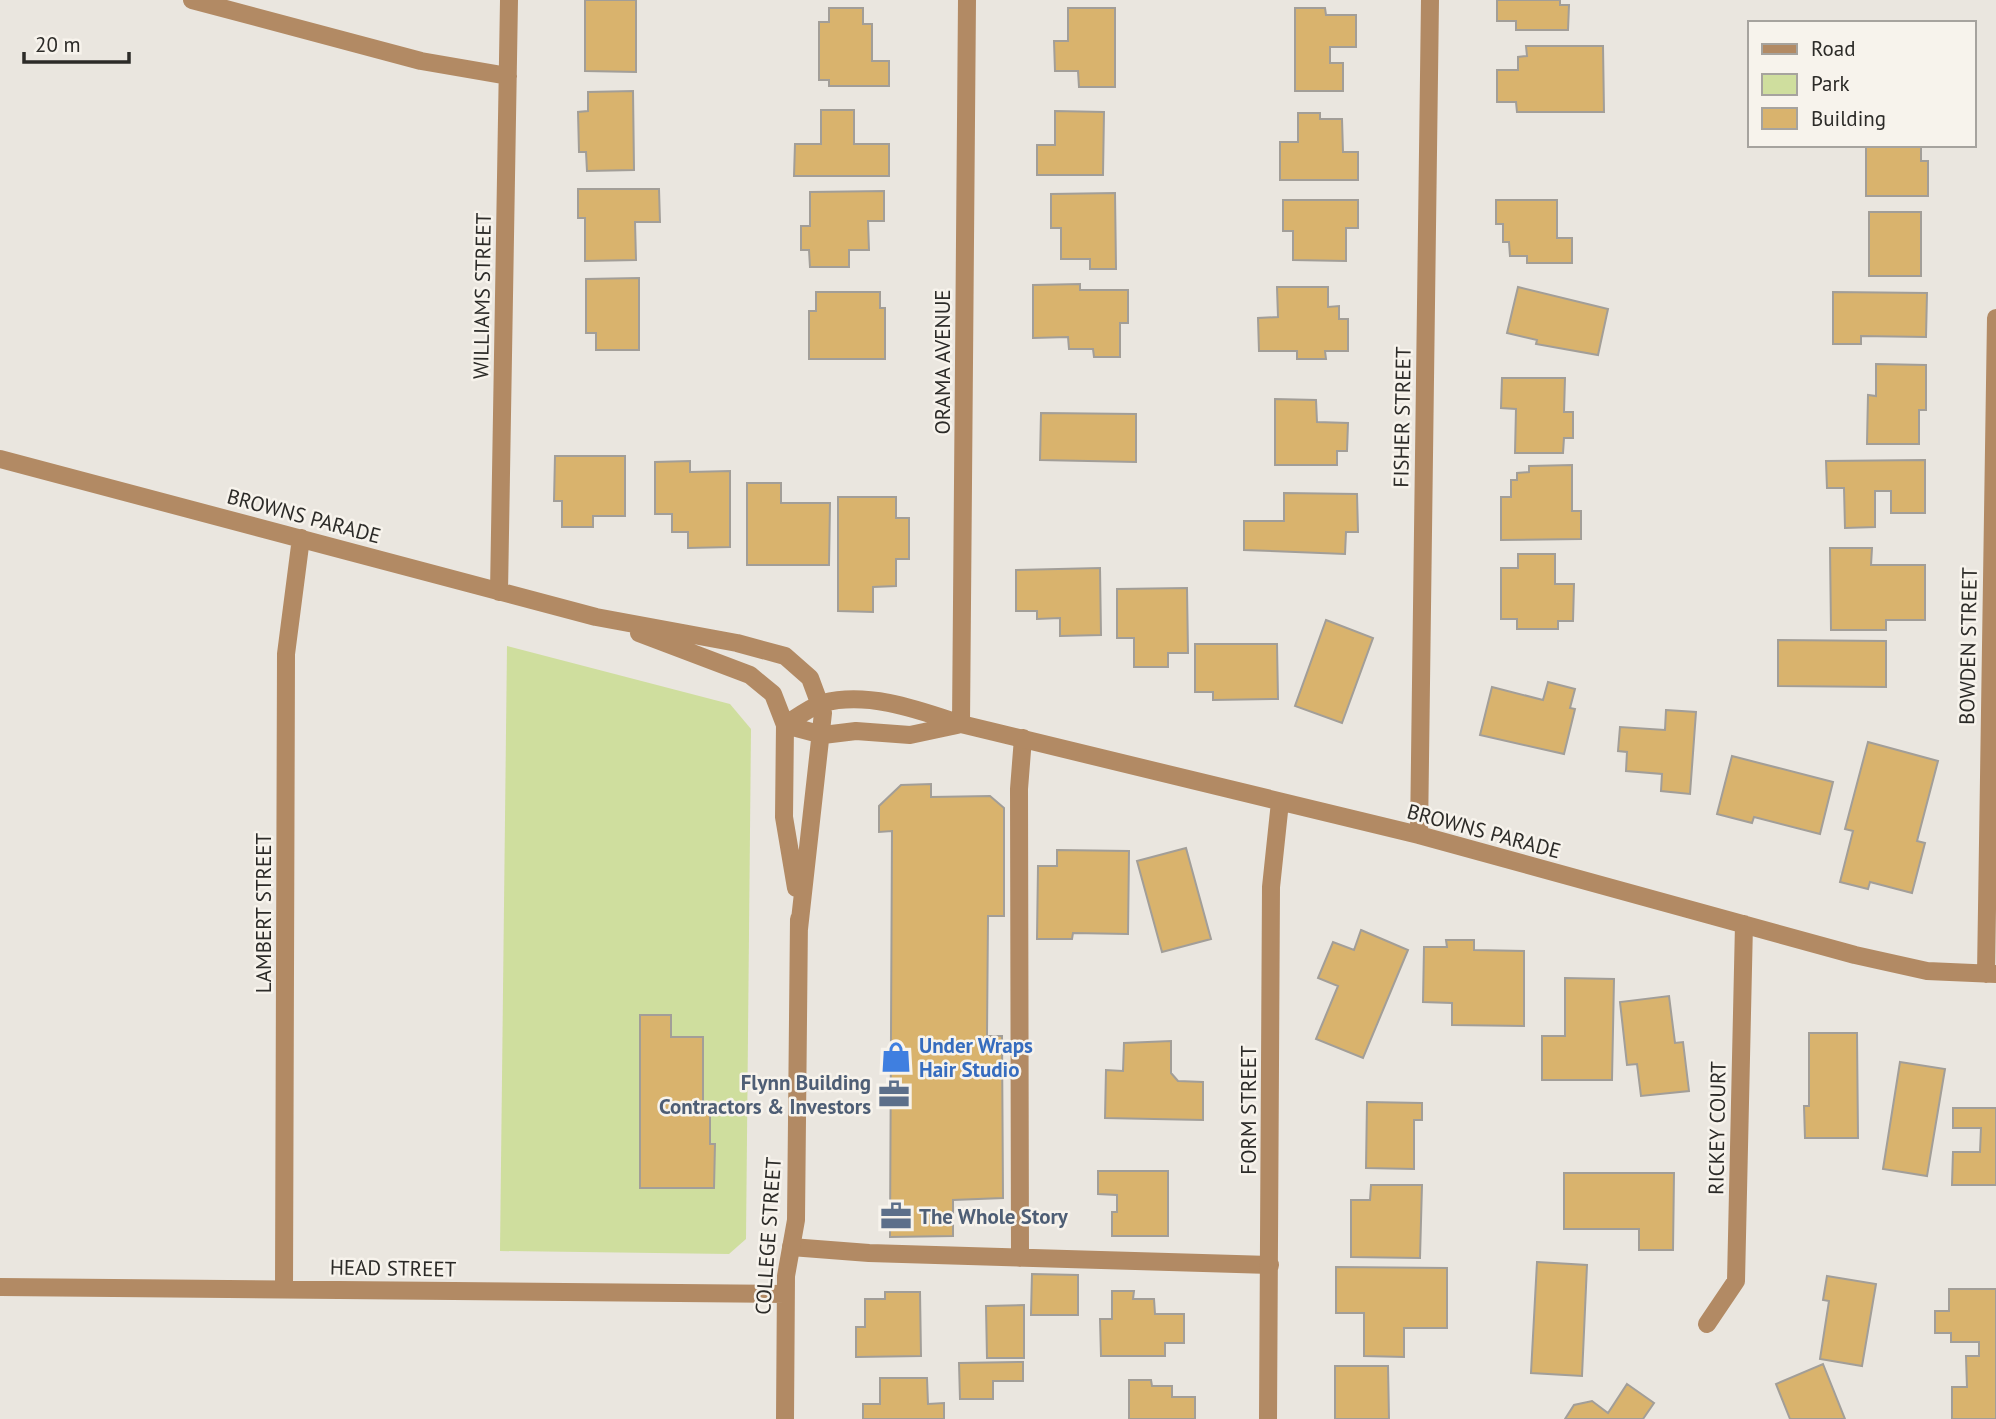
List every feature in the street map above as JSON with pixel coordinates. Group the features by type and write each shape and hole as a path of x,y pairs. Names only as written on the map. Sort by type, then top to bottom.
{"street":[{"path":"192,0 421,61 508,76"},
{"name":"WILLIAMS STREET","path":"499,592 509,0"},
{"name":"ORAMA AVENUE","path":"961,724 967,0"},
{"name":"FISHER STREET","path":"1419,835 1430,0"},
{"name":"BOWDEN STREET","path":"1991,974 1996,318"},
{"name":"BROWNS PARADE","path":"0,459 596,617 772,651 793,661 803,670 821,703 822,735"},
{"name":"LAMBERT STREET","path":"284,1289 286,654 301,538"},
{"name":"BROWNS PARADE","path":"596,617 750,675 773,694 785,725 822,735 856,730 910,735 961,724"},
{"path":"785,725 821,703"},
{"name":"BROWNS PARADE","path":"821,703 901,704 961,724 1419,835 1910,968 1942,973 1991,974"},
{"name":"COLLEGE STREET","path":"785,725 784,817 797,891 799,929 796,1220 785,1294 785,1419"},
{"name":"COLLEGE STREET","path":"799,929 822,735"},
{"path":"1020,1258 1019,789 1023,738"},
{"name":"FORM STREET","path":"1268,1419 1271,887 1280,802"},
{"name":"RICKEY COURT","path":"1707,1324 1736,1281 1744,924"},
{"path":"791,1247 869,1253 1270,1265"},
{"name":"HEAD STREET","path":"0,1286 785,1294"}],"green space":[{"path":"507,646 730,704 751,729 746,1239 729,1254 500,1251"}],"building":[{"path":"585,0 636,0 636,72 585,71"},
{"path":"1497,0 1560,0 1560,5 1569,5 1568,30 1516,30 1516,21 1497,21"},
{"path":"829,8 863,8 863,24 872,24 872,61 889,61 889,86 829,86 829,80 819,80 819,22 829,22"},
{"path":"1068,8 1115,8 1115,87 1079,87 1078,71 1055,71 1054,41 1068,41"},
{"path":"1295,8 1325,8 1326,15 1356,15 1356,47 1330,47 1330,63 1343,63 1343,91 1295,91"},
{"path":"1526,46 1603,46 1604,112 1517,112 1516,102 1497,102 1497,70 1518,70 1518,57 1527,56"},
{"path":"633,91 634,170 587,171 586,152 579,152 578,112 588,111 588,92"},
{"path":"821,110 854,110 854,144 889,144 889,176 794,176 795,144 821,144"},
{"path":"1055,111 1104,112 1103,175 1037,175 1037,145 1055,145"},
{"path":"1298,113 1320,113 1320,119 1342,119 1343,152 1358,152 1358,180 1280,180 1280,142 1298,142"},
{"path":"1866,147 1921,147 1921,161 1928,161 1928,196 1866,196"},
{"path":"578,189 659,189 660,222 635,222 636,260 585,261 585,218 578,218"},
{"path":"884,191 884,221 868,221 869,250 849,250 849,267 810,267 809,250 801,250 801,226 810,226 810,192"},
{"path":"1115,193 1116,269 1090,269 1090,259 1061,259 1061,228 1051,228 1051,194"},
{"path":"1283,200 1358,200 1358,228 1346,228 1346,261 1293,260 1293,231 1283,231"},
{"path":"1496,200 1557,200 1557,238 1572,238 1572,263 1527,263 1527,256 1510,256 1509,242 1503,242 1503,224 1496,224"},
{"path":"1869,212 1921,212 1921,276 1869,276"},
{"path":"639,278 639,350 596,350 596,333 586,333 586,279"},
{"path":"1080,284 1080,290 1128,290 1128,323 1120,323 1120,357 1094,357 1093,349 1069,349 1068,337 1033,338 1033,285"},
{"path":"1277,287 1328,287 1328,307 1339,306 1339,319 1348,319 1348,351 1325,351 1326,359 1297,359 1297,351 1259,351 1258,318 1278,317"},
{"path":"1518,287 1608,309 1598,355 1536,344 1537,340 1507,333"},
{"path":"816,292 880,292 880,308 885,308 885,359 809,359 809,311 816,311"},
{"path":"1833,292 1927,293 1926,337 1861,336 1861,344 1833,344"},
{"path":"1876,364 1926,365 1926,410 1919,410 1919,444 1867,444 1868,395 1876,396"},
{"path":"1502,378 1565,378 1564,412 1573,412 1573,438 1564,438 1563,453 1515,453 1516,409 1501,408"},
{"path":"1275,399 1316,400 1317,422 1348,423 1347,451 1337,451 1337,465 1275,465"},
{"path":"1041,413 1136,414 1136,462 1040,460"},
{"path":"555,456 625,456 625,516 593,516 593,527 562,527 562,501 554,501"},
{"path":"1925,460 1925,513 1891,513 1891,491 1875,491 1875,527 1845,528 1844,488 1827,488 1826,461"},
{"path":"690,461 690,472 730,471 730,547 688,548 688,532 672,532 672,514 655,514 655,462"},
{"path":"1572,465 1572,511 1581,511 1581,539 1501,540 1501,497 1511,497 1511,480 1517,480 1517,473 1529,472 1529,466"},
{"path":"747,483 781,483 781,503 830,503 829,565 747,565"},
{"path":"1284,493 1357,494 1358,532 1346,532 1345,554 1244,550 1244,521 1284,521"},
{"path":"838,497 896,497 896,518 909,518 909,559 896,559 896,586 873,587 873,612 838,611"},
{"path":"1830,548 1872,548 1871,565 1925,565 1925,620 1886,620 1886,630 1831,630"},
{"path":"1518,554 1555,554 1555,584 1574,584 1573,621 1558,621 1558,629 1517,629 1517,619 1501,619 1501,568 1518,568"},
{"path":"1100,568 1101,635 1060,636 1060,618 1037,619 1037,611 1016,611 1016,570"},
{"path":"1187,588 1188,653 1168,653 1168,667 1134,667 1134,638 1117,638 1117,589"},
{"path":"1326,620 1373,638 1342,723 1295,706"},
{"path":"1778,640 1886,641 1886,687 1778,686"},
{"path":"1195,644 1277,644 1278,699 1213,700 1213,692 1195,692"},
{"path":"1548,682 1575,689 1570,708 1575,709 1564,754 1480,735 1492,687 1543,700"},
{"path":"1666,710 1696,712 1690,794 1661,791 1662,774 1626,771 1627,752 1618,751 1620,727 1665,730"},
{"path":"1868,742 1938,761 1917,841 1925,843 1912,893 1870,882 1868,889 1840,882 1853,831 1845,829"},
{"path":"1732,756 1833,782 1820,834 1754,817 1752,823 1717,814"},
{"path":"931,784 931,797 990,796 1004,808 1004,916 988,916 987,1036 1002,1036 1003,1198 953,1200 953,1236 890,1237 892,831 879,832 879,806 901,785"},
{"path":"1186,848 1211,939 1162,952 1137,861"},
{"path":"1057,850 1129,851 1128,934 1073,933 1072,939 1037,939 1038,866 1057,866"},
{"path":"1361,930 1408,950 1363,1058 1316,1039 1338,986 1318,978 1333,942 1354,950"},
{"path":"1446,940 1474,940 1474,950 1524,951 1524,1026 1452,1025 1452,1003 1423,1002 1424,947 1447,947"},
{"path":"1565,978 1614,979 1612,1080 1542,1080 1542,1036 1565,1036"},
{"path":"1669,996 1675,1043 1683,1042 1689,1091 1641,1096 1637,1064 1627,1065 1620,1002"},
{"path":"640,1015 671,1015 671,1037 703,1037 703,1113 710,1113 710,1144 715,1144 714,1188 640,1188"},
{"path":"1809,1033 1857,1033 1858,1138 1805,1138 1804,1106 1809,1106"},
{"path":"1171,1041 1171,1073 1178,1081 1203,1082 1203,1120 1105,1118 1106,1070 1123,1071 1124,1043"},
{"path":"1900,1062 1945,1069 1927,1176 1883,1169"},
{"path":"1367,1102 1422,1103 1422,1120 1414,1120 1414,1169 1366,1168"},
{"path":"1953,1108 1996,1108 1996,1185 1952,1185 1953,1152 1980,1152 1981,1128 1953,1128"},
{"path":"1098,1171 1168,1171 1168,1236 1112,1236 1112,1212 1117,1212 1117,1195 1098,1194"},
{"path":"1564,1173 1674,1173 1673,1250 1639,1250 1639,1229 1564,1229"},
{"path":"1371,1185 1422,1185 1420,1258 1351,1257 1351,1200 1370,1200"},
{"path":"1537,1262 1587,1265 1582,1376 1531,1373"},
{"path":"1336,1267 1447,1268 1447,1328 1404,1328 1404,1357 1364,1356 1364,1313 1336,1313"},
{"path":"1032,1274 1078,1275 1078,1315 1031,1315"},
{"path":"1827,1276 1876,1284 1862,1366 1820,1359 1829,1301 1823,1300"},
{"path":"1949,1289 1996,1289 1996,1419 1952,1419 1952,1387 1967,1387 1966,1356 1979,1356 1979,1342 1951,1342 1951,1333 1935,1333 1935,1311 1949,1311"},
{"path":"1112,1291 1134,1291 1133,1299 1154,1299 1155,1314 1184,1314 1184,1343 1165,1343 1165,1356 1101,1356 1100,1319 1112,1319"},
{"path":"885,1292 920,1292 921,1356 856,1357 856,1327 865,1327 865,1299 885,1299"},
{"path":"1024,1305 1024,1358 987,1358 986,1306"},
{"path":"1023,1362 1023,1381 993,1381 993,1399 960,1399 959,1363"},
{"path":"1823,1364 1845,1419 1790,1419 1776,1384"},
{"path":"1335,1366 1388,1366 1389,1419 1335,1419"},
{"path":"880,1378 927,1378 928,1404 944,1403 944,1419 863,1419 863,1404 880,1404"},
{"path":"1129,1380 1151,1380 1152,1386 1172,1386 1172,1397 1195,1397 1195,1419 1129,1419"},
{"path":"1627,1384 1654,1403 1643,1419 1565,1419 1574,1405 1592,1401 1608,1413"}],"place":[{"name":"Under Wraps Hair Studio","path":"896,1057"},
{"name":"Flynn Building Contractors & Investors","path":"894,1094"},
{"name":"The Whole Story","path":"896,1216"}]}
